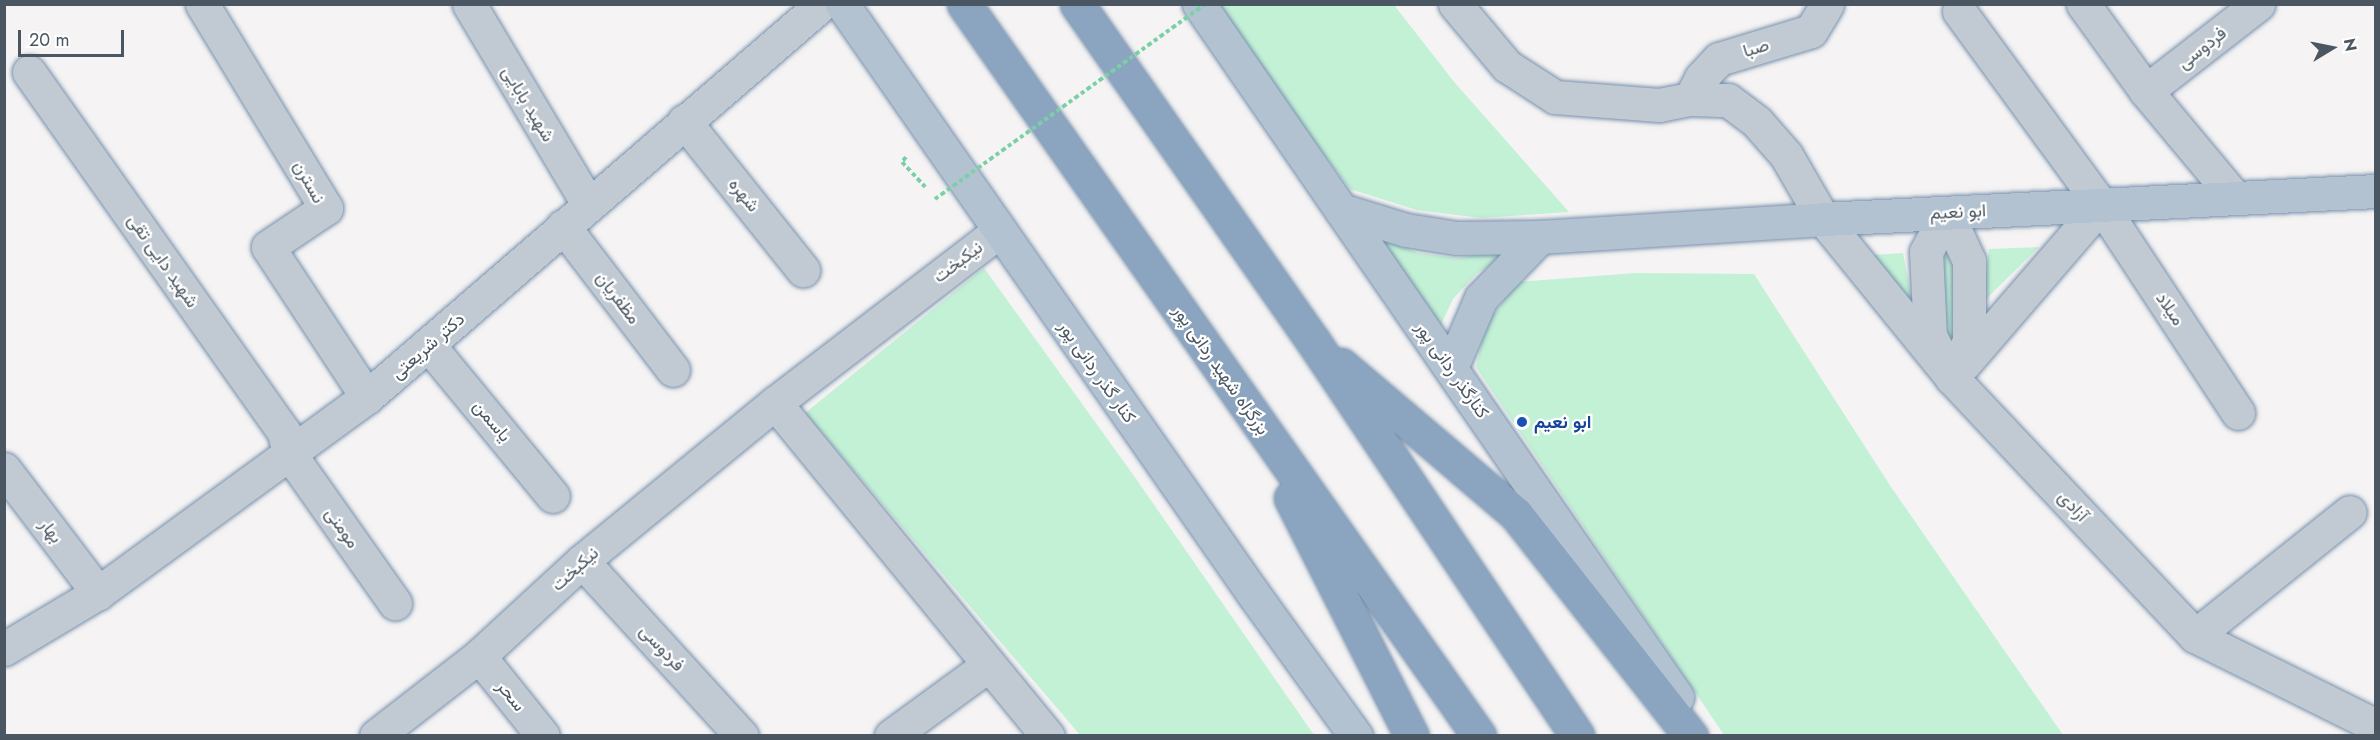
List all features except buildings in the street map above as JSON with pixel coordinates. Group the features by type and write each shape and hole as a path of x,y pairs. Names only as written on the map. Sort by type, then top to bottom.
{"highway":[{"name":"بزرگراه شهید ردانی پور","path":"964,4 1479,735"},
{"path":"1077,4 1312,341 1577,735"},
{"path":"1312,341 1516,514 1691,735"},
{"path":"1237,392 1412,735"}],"main road":[{"name":"کنار گذر ردانی پور","path":"842,4 998,232 1356,735"},
{"name":"کنارگذر ردانی پور","path":"1198,4 1704,735"},
{"name":"ابو نعیم","path":"1341,210 1406,230 1456,238 1540,237 1823,219 2376,191"},
{"path":"1450,368 1481,298 1540,237"}],"street":[{"name":"نسترن","path":"202,4 326,208 268,247 368,397"},
{"name":"شهید بابایی","path":"469,4 588,204"},
{"name":"دکتر شریعتی","path":"4,649 98,593 368,397 430,347 588,204 822,4"},
{"name":"آزادی","path":"1455,4 1507,66 1555,97 1659,105 1690,99 1728,100 1757,122 1786,155 1823,219 1952,378 2195,636 2376,726"},
{"name":"صبا","path":"1690,99 1701,78 1719,59 1811,31 1827,4"},
{"path":"2083,4 2146,91 2235,198"},
{"name":"فردوسی","path":"2146,91 2258,4"},
{"name":"میلاد","path":"1959,11 2101,206 2238,413"},
{"name":"شهید دایی تقی","path":"29,72 284,432 289,453"},
{"name":"شهره","path":"684,121 803,270"},
{"path":"1952,378 2101,206"},
{"path":"1947,213 1969,261 1969,341 1952,378"},
{"name":"مظفریان","path":"563,226 673,370"},
{"name":"نیکبخت","path":"376,735 479,656 582,561 775,403 998,232"},
{"name":"یاسمن","path":"430,347 553,496"},
{"path":"775,403 987,666 1048,735"},
{"name":"مومنی","path":"289,453 395,603"},
{"name":"بهار","path":"4,469 98,593"},
{"path":"2195,636 2350,512"},
{"name":"فردوسی","path":"582,561 742,735"},
{"name":"سحر","path":"479,656 543,735"},
{"path":"891,735 987,666"}],"path":[{"path":"902,162 935,199 1205,4"}],"green space":[{"path":"1217,5 1394,5 1455,83 1569,212 1481,218 1417,210 1350,189 1257,65"},
{"path":"1375,235 1418,253 1457,258 1517,249 1477,273 1453,299 1439,329"},
{"path":"2039,247 1983,302 1989,249"},
{"path":"1903,253 1917,328 1858,256"},
{"path":"1948,255 1956,267 1958,336 1949,349 1936,262"},
{"path":"984,268 1134,476 1314,735 1080,735 805,413"},
{"path":"1636,273 1754,274 1889,484 2063,735 1724,735 1476,367 1486,323 1519,282"}],"place":[{"name":"ابو نعیم","path":"1522,422"}]}
